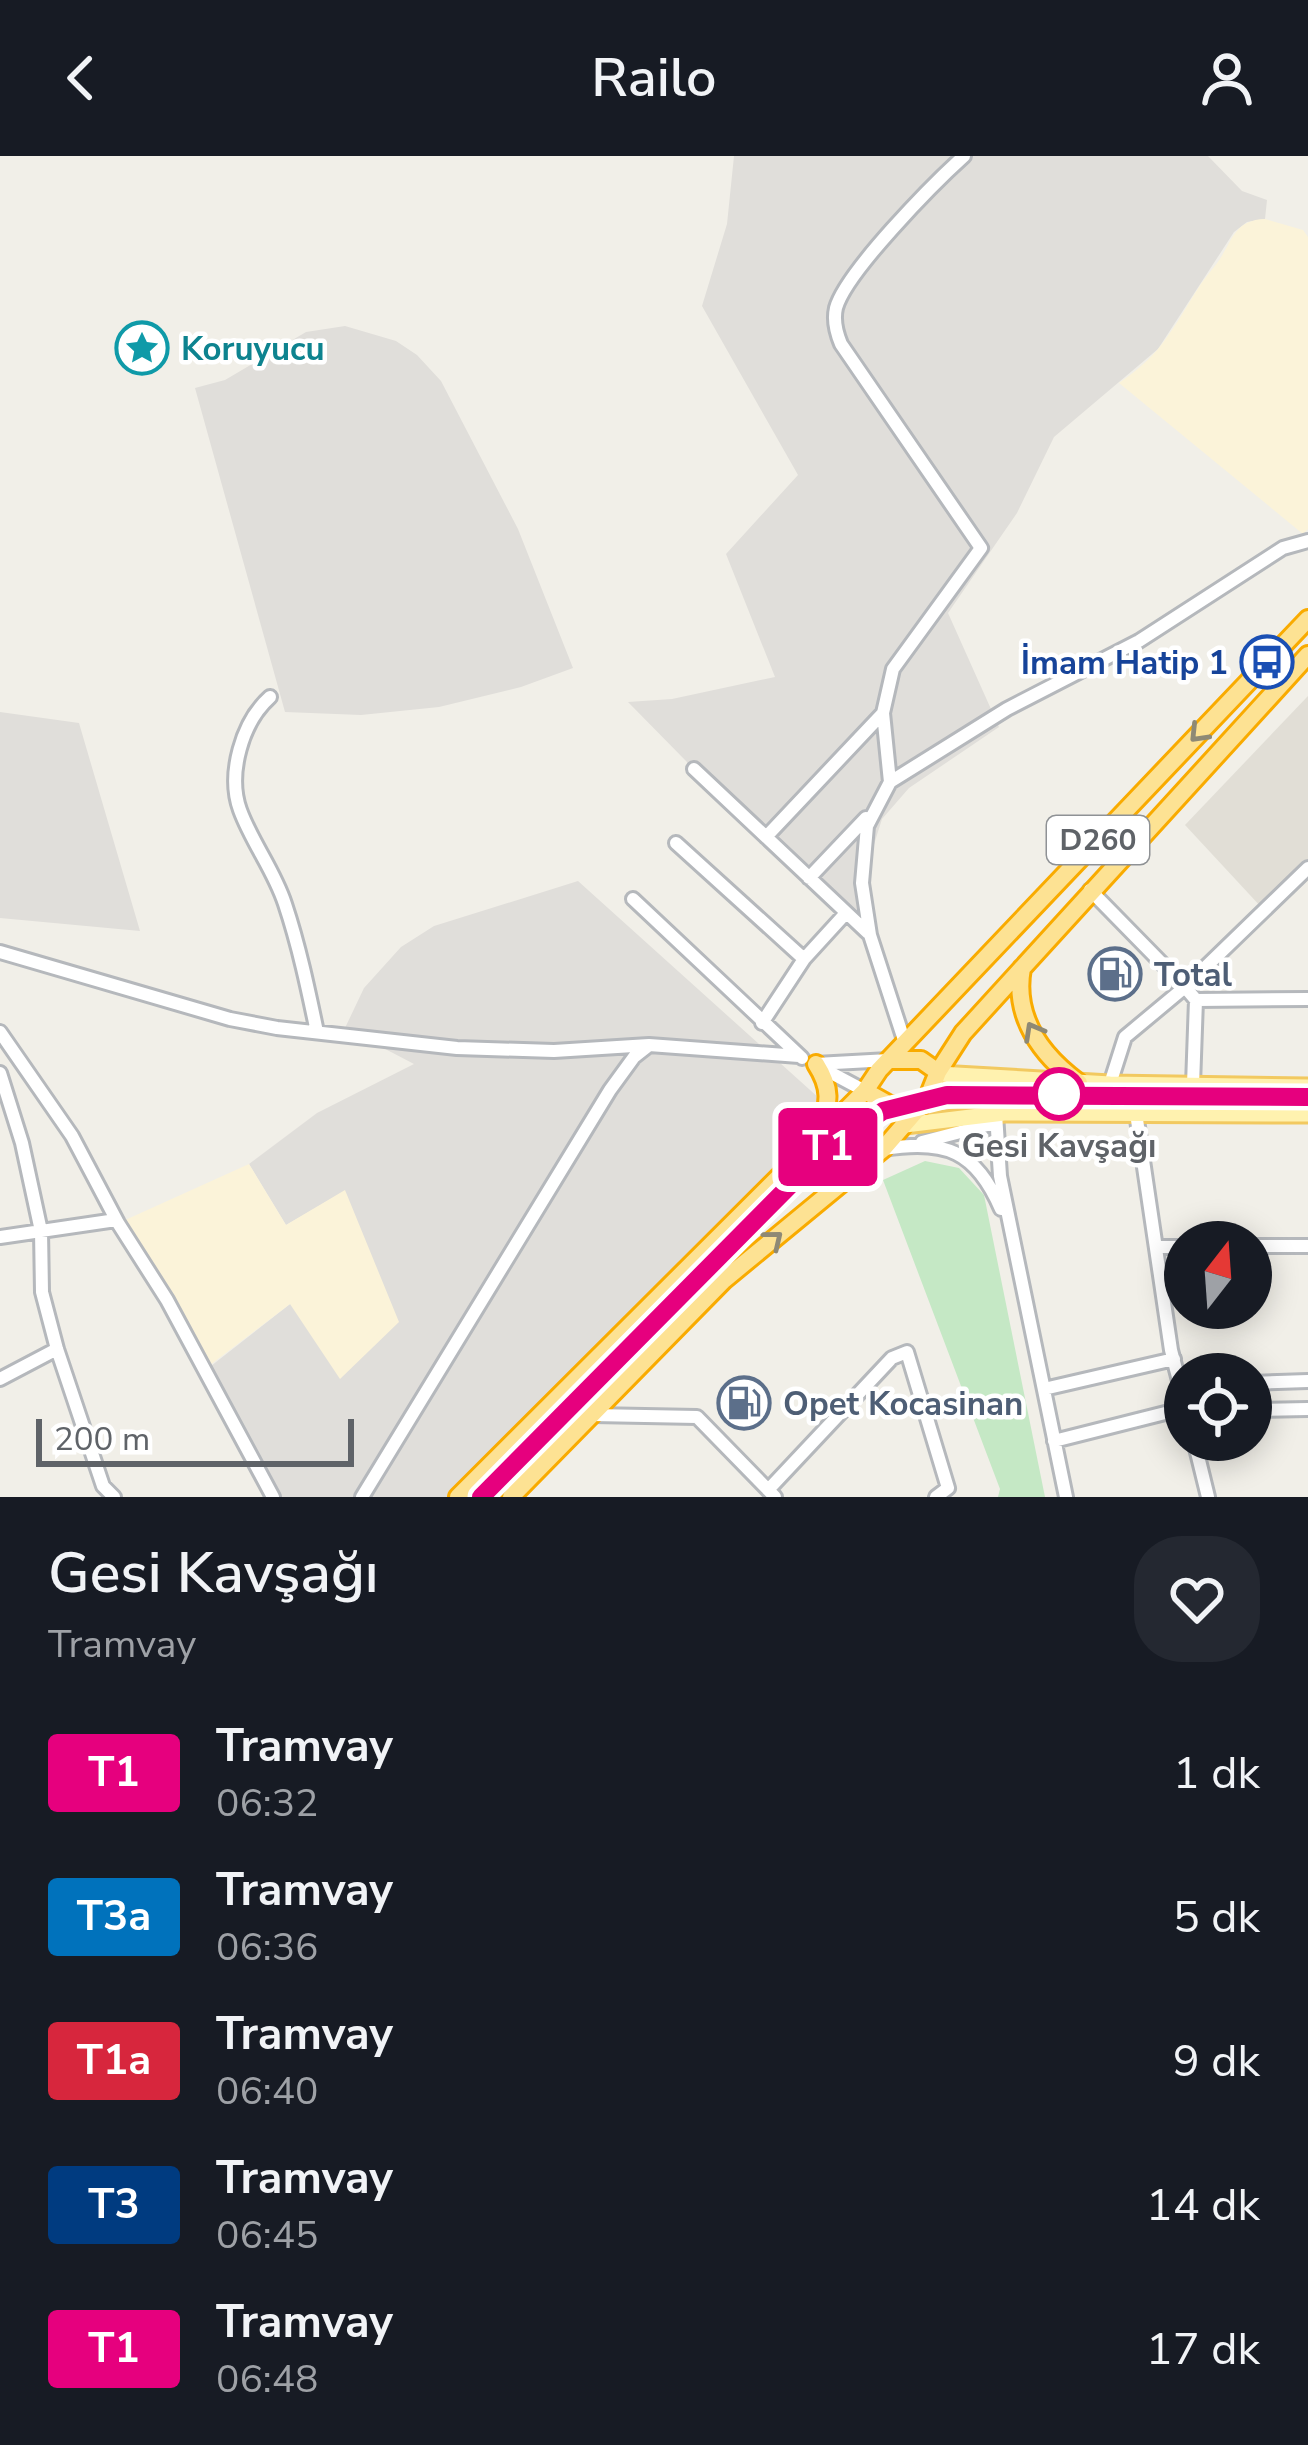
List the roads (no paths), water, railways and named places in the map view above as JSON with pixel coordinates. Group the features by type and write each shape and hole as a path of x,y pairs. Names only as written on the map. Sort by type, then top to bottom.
{"highway":[{"name":"D260","path":"889,1060 1308,619"},
{"name":"D260","path":"941,1070 963,1034 1023,964 1305,661"},
{"path":"1023,964 1020,995 1027,1024 1048,1055 1079,1083"},
{"path":"807,1060 829,1085 820,1132"},
{"path":"458,1497 865,1091 889,1060 921,1060 941,1070 919,1108 884,1150 724,1280 511,1497"},
{"path":"865,1091 890,1105 919,1108"}],"main road":[{"path":"941,1070 1079,1083 1308,1087"},
{"path":"905,1125 1136,1113 1308,1114"}],"street":[{"path":"890,782 883,712 893,669 981,548 841,344 836,311 843,293 921,195 964,156"},
{"path":"905,1043 870,935 861,869 863,840 890,782 1006,709 1138,641 1283,548 1308,543"},
{"path":"270,697 245,736 236,793 285,904 317,1032"},
{"path":"766,837 883,712"},
{"path":"694,769 870,935"},
{"path":"809,878 873,811"},
{"path":"676,843 803,959"},
{"path":"1110,1084 1125,1037 1185,987 1308,868"},
{"path":"1090,890 1196,1000 1193,1084"},
{"path":"633,899 761,1022 807,1060 865,1091"},
{"path":"761,1022 803,959 846,913"},
{"path":"0,952 230,1019 317,1032 505,1050 649,1045 807,1060 889,1060"},
{"path":"1196,1000 1308,999"},
{"path":"0,1032 72,1136 273,1497"},
{"path":"362,1497 610,1090 649,1045"},
{"path":"0,1073 22,1143 41,1231 42,1292 57,1349 103,1486 114,1497"},
{"path":"1136,1113 1173,1353"},
{"path":"884,1150 996,1118 1000,1176 1066,1497"},
{"path":"910,1145 944,1147 976,1166 991,1185 1012,1232"},
{"path":"0,1237 116,1220"},
{"path":"1272,1246 1308,1246"},
{"path":"1156,1247 1164,1247"},
{"path":"0,1378 57,1349"},
{"path":"593,1415 697,1418 772,1494 892,1358 907,1352 948,1488 937,1497"},
{"path":"1044,1389 1164,1361"},
{"path":"1272,1382 1308,1381"},
{"path":"1272,1409 1308,1408"},
{"path":"1054,1441 1164,1412"},
{"path":"1199,1461 1208,1497"}],"tram line":[{"path":"481,1497 827,1148 869,1119 947,1095 1308,1097"},
{"name":"T1","path":"481,1497 827,1148 883,1111 947,1095 1308,1097"}],"place":[{"name":"Koruyucu","path":"142,348"},
{"name":"İmam Hatip 1","path":"1267,662"},
{"name":"Total","path":"1115,974"},
{"name":"Gesi Kavşağı","path":"1059,1094"},
{"name":"Opet Kocasinan","path":"744,1403"}]}
